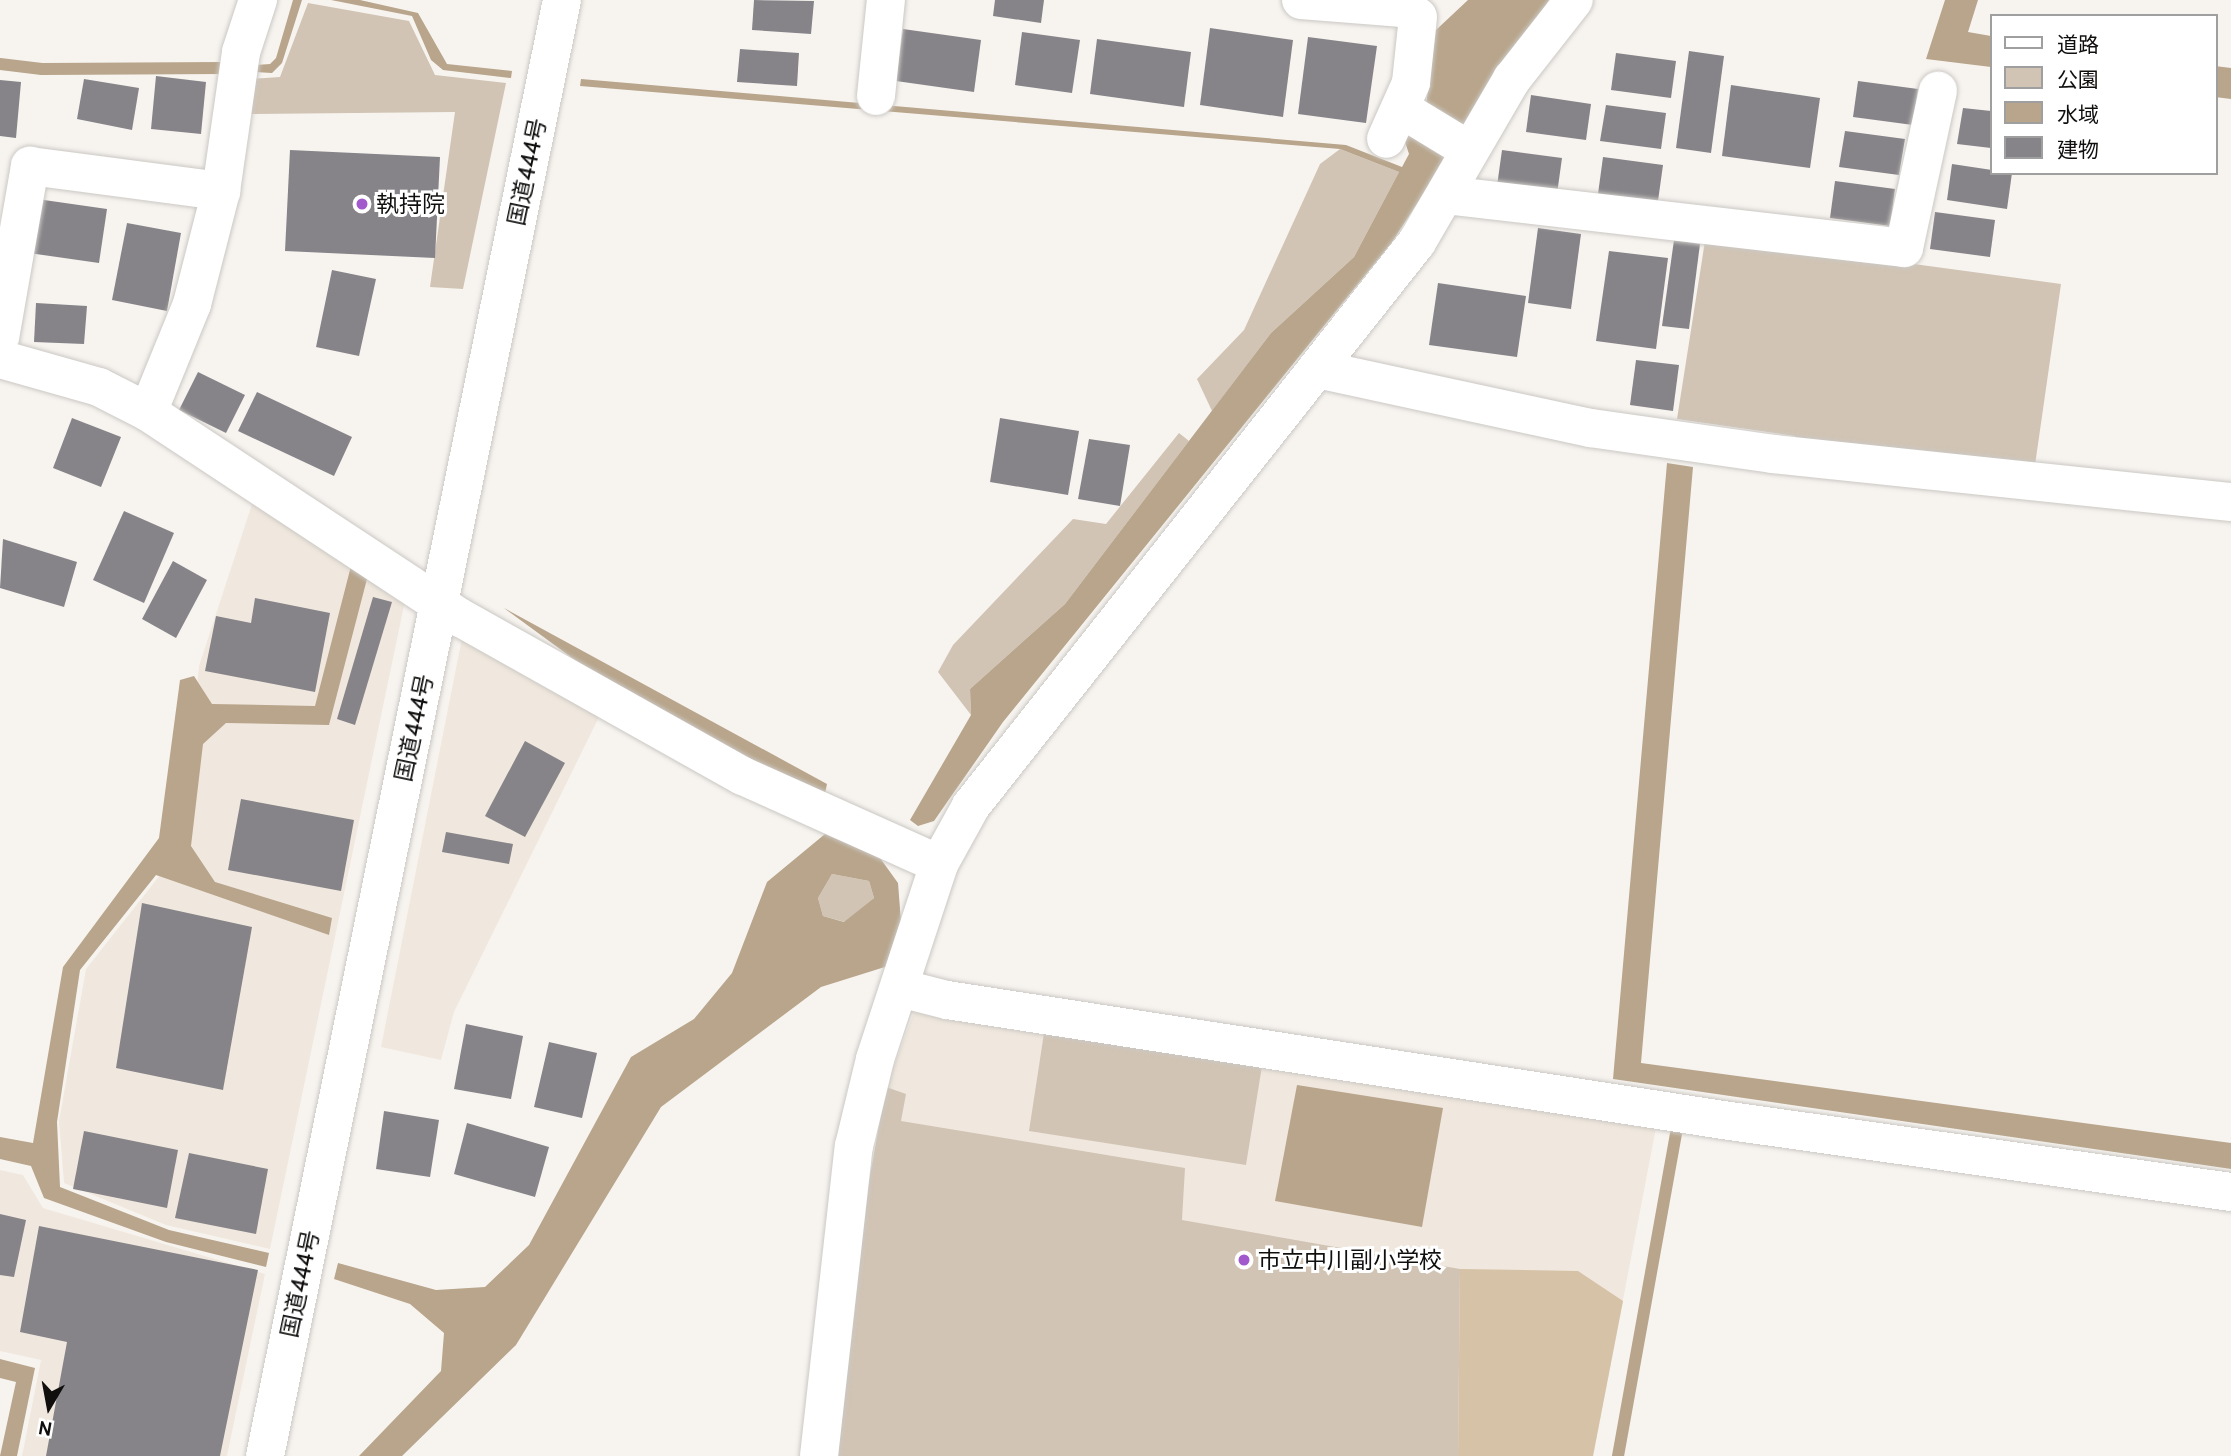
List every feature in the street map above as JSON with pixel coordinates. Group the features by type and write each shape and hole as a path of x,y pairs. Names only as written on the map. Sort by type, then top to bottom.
{"main road":[{"path":"148,412 192,304 221,191 241,52 258,0"},
{"name":"国道444号","path":"265,1456 562,0"},
{"path":"876,96 886,0"},
{"path":"1301,0 1403,8 1418,17 1411,83 1395,124 1469,150"},
{"path":"819,1456 854,1146 875,1059 939,864 971,806 1417,242 1512,79 1573,0"},
{"path":"1446,195 1904,248 1938,92"},
{"path":"0,338 30,166 221,191"},
{"path":"0,359 99,387 148,412 439,605 743,776 939,864"},
{"path":"1317,369 1591,428 1773,454 2231,502"},
{"path":"900,988 961,1002 1723,1120 2231,1192"}],"shaded area":[{"path":"253,501 405,601 270,1249 166,1225 64,1183 59,1121 86,969 179,851 199,666"},
{"path":"462,638 599,717 454,1012 441,1060 381,1047"},
{"name":"市立中川副小学校","path":"915,1010 1657,1123 1593,1456 838,1456 886,1087"},
{"path":"0,1170 23,1175 43,1208 265,1274 227,1456 22,1456 41,1360 0,1351"},
{"path":"1460,1269 1578,1271 1623,1301 1593,1456 1458,1456"}],"green space":[{"path":"308,3 409,21 435,75 506,83 463,289 430,287 455,112 251,114 252,79 280,77"},
{"path":"1340,149 1399,172 1354,257 1271,333 1212,411 1197,379 1244,330 1320,164"},
{"path":"1705,241 1825,252 2061,284 2034,472 1794,445 1795,436 1677,419"},
{"path":"1179,433 1189,441 1065,604 970,689 971,715 938,672 953,645 1073,519 1106,524"},
{"path":"832,874 869,881 874,898 845,922 823,916 818,898"},
{"path":"1044,1033 1262,1066 1246,1165 1029,1131"},
{"path":"886,1087 906,1094 901,1121 1185,1168 1182,1220 1460,1269 1458,1456 838,1456 862,1220"}],"water":[{"path":"293,0 302,0 282,63 272,73 255,72 256,65 270,64 276,58"},
{"path":"331,0 360,0 418,13 447,64 512,71 511,78 443,70 431,60 412,16"},
{"path":"1468,0 1549,0 1392,242 1003,722 934,821 918,826 910,820 971,715 970,689 1065,604 1271,333 1354,257 1399,172 1340,149 580,86 581,79 1346,145 1402,167 1409,154 1404,139 1426,105 1436,30"},
{"path":"1945,0 1978,0 1968,32 1990,36 1990,67 1926,59"},
{"path":"2217,66 2231,68 2231,99 2217,97"},
{"path":"1667,463 1693,467 1641,1063 2231,1143 2231,1169 1613,1079"},
{"path":"351,566 367,579 329,725 226,723 203,744 191,846 215,882 332,918 329,935 156,875 80,970 57,1122 60,1187 169,1230 269,1253 266,1267 166,1242 44,1198 31,1166 0,1159 0,1137 33,1143 63,967 159,838 180,680 194,676 212,704 315,706"},
{"path":"504,608 827,784 825,793 745,758 575,660"},
{"path":"825,834 880,858 898,883 901,922 888,966 821,987 661,1107 516,1345 402,1456 359,1456 441,1371 444,1333 410,1304 334,1279 338,1263 436,1290 485,1287 529,1245 631,1057 694,1019 732,973 767,882","holes":["832,874 869,881 874,898 844,922 823,916 818,898"]},
{"path":"1297,1085 1443,1108 1422,1227 1275,1201"},
{"path":"0,1359 35,1368 17,1456 0,1456 16,1382 0,1378"}],"building":[{"path":"754,0 814,1 811,34 752,30"},
{"path":"995,0 1044,0 1041,23 993,16"},
{"path":"1210,28 1293,40 1283,117 1200,105"},
{"path":"903,29 981,40 974,92 896,81"},
{"path":"1022,32 1080,40 1072,93 1015,85"},
{"path":"1308,37 1377,46 1366,123 1298,114"},
{"path":"1097,39 1191,52 1184,107 1090,94"},
{"path":"740,49 799,53 797,86 737,82"},
{"path":"1689,51 1724,56 1711,153 1676,148"},
{"path":"1616,53 1676,61 1671,98 1611,90"},
{"path":"156,76 206,82 201,134 151,129"},
{"path":"84,79 139,88 132,130 77,119"},
{"path":"0,80 21,82 16,138 0,136"},
{"path":"1858,81 1918,89 1913,125 1853,117"},
{"path":"1731,85 1820,98 1810,168 1722,156"},
{"path":"1531,95 1591,104 1586,140 1526,132"},
{"path":"1606,105 1666,113 1661,149 1600,141"},
{"path":"1963,108 1990,111 1990,148 1957,144"},
{"path":"1845,131 1905,139 1899,175 1839,167"},
{"name":"執持院","path":"290,150 440,157 435,258 285,251"},
{"path":"1502,150 1562,158 1557,194 1497,186"},
{"path":"1603,157 1663,165 1658,201 1598,194"},
{"path":"1952,164 1990,170 1990,175 2012,175 2007,209 1947,200"},
{"path":"1835,181 1895,189 1890,226 1830,218"},
{"path":"37,199 107,209 99,263 29,253"},
{"path":"1935,212 1995,220 1990,257 1930,249"},
{"path":"127,223 181,233 167,311 112,300"},
{"path":"1538,228 1581,234 1571,309 1528,303"},
{"path":"1674,240 1700,244 1689,329 1662,326"},
{"path":"1609,251 1668,258 1656,349 1596,341"},
{"path":"332,270 376,279 359,356 316,347"},
{"path":"1438,283 1526,296 1517,357 1429,345"},
{"path":"36,303 87,306 84,344 34,342"},
{"path":"1636,360 1679,365 1673,411 1630,405"},
{"path":"198,372 245,395 226,433 179,410"},
{"path":"257,392 352,437 334,476 238,431"},
{"path":"72,418 121,437 101,487 53,468"},
{"path":"1000,418 1079,431 1068,495 990,482"},
{"path":"1089,439 1130,445 1120,506 1078,499"},
{"path":"124,511 174,533 144,603 93,580"},
{"path":"3,539 77,562 64,607 0,588"},
{"path":"173,561 207,580 176,638 142,619"},
{"path":"373,597 392,602 355,725 337,719"},
{"path":"255,598 330,613 315,692 205,671 216,616 251,623"},
{"path":"525,741 565,763 525,837 485,816"},
{"path":"241,799 354,820 341,891 228,870"},
{"path":"446,832 513,844 509,864 442,852"},
{"path":"142,903 252,927 223,1090 116,1068"},
{"path":"466,1024 523,1036 511,1099 454,1089"},
{"path":"549,1042 597,1053 582,1118 534,1107"},
{"path":"384,1111 439,1120 430,1177 376,1169"},
{"path":"467,1123 549,1147 535,1197 454,1174"},
{"path":"84,1131 178,1150 167,1208 73,1189"},
{"path":"189,1153 268,1169 256,1234 175,1218"},
{"path":"0,1214 26,1220 14,1277 0,1275"},
{"path":"39,1226 258,1270 220,1456 46,1456 67,1342 20,1332"}],"waterway":[{"path":"0,64 42,69 223,68"},
{"path":"1618,1456 1677,1129"}],"place":[{"name":"執持院","path":"362,204"},
{"name":"市立中川副小学校","path":"1244,1260"}]}
